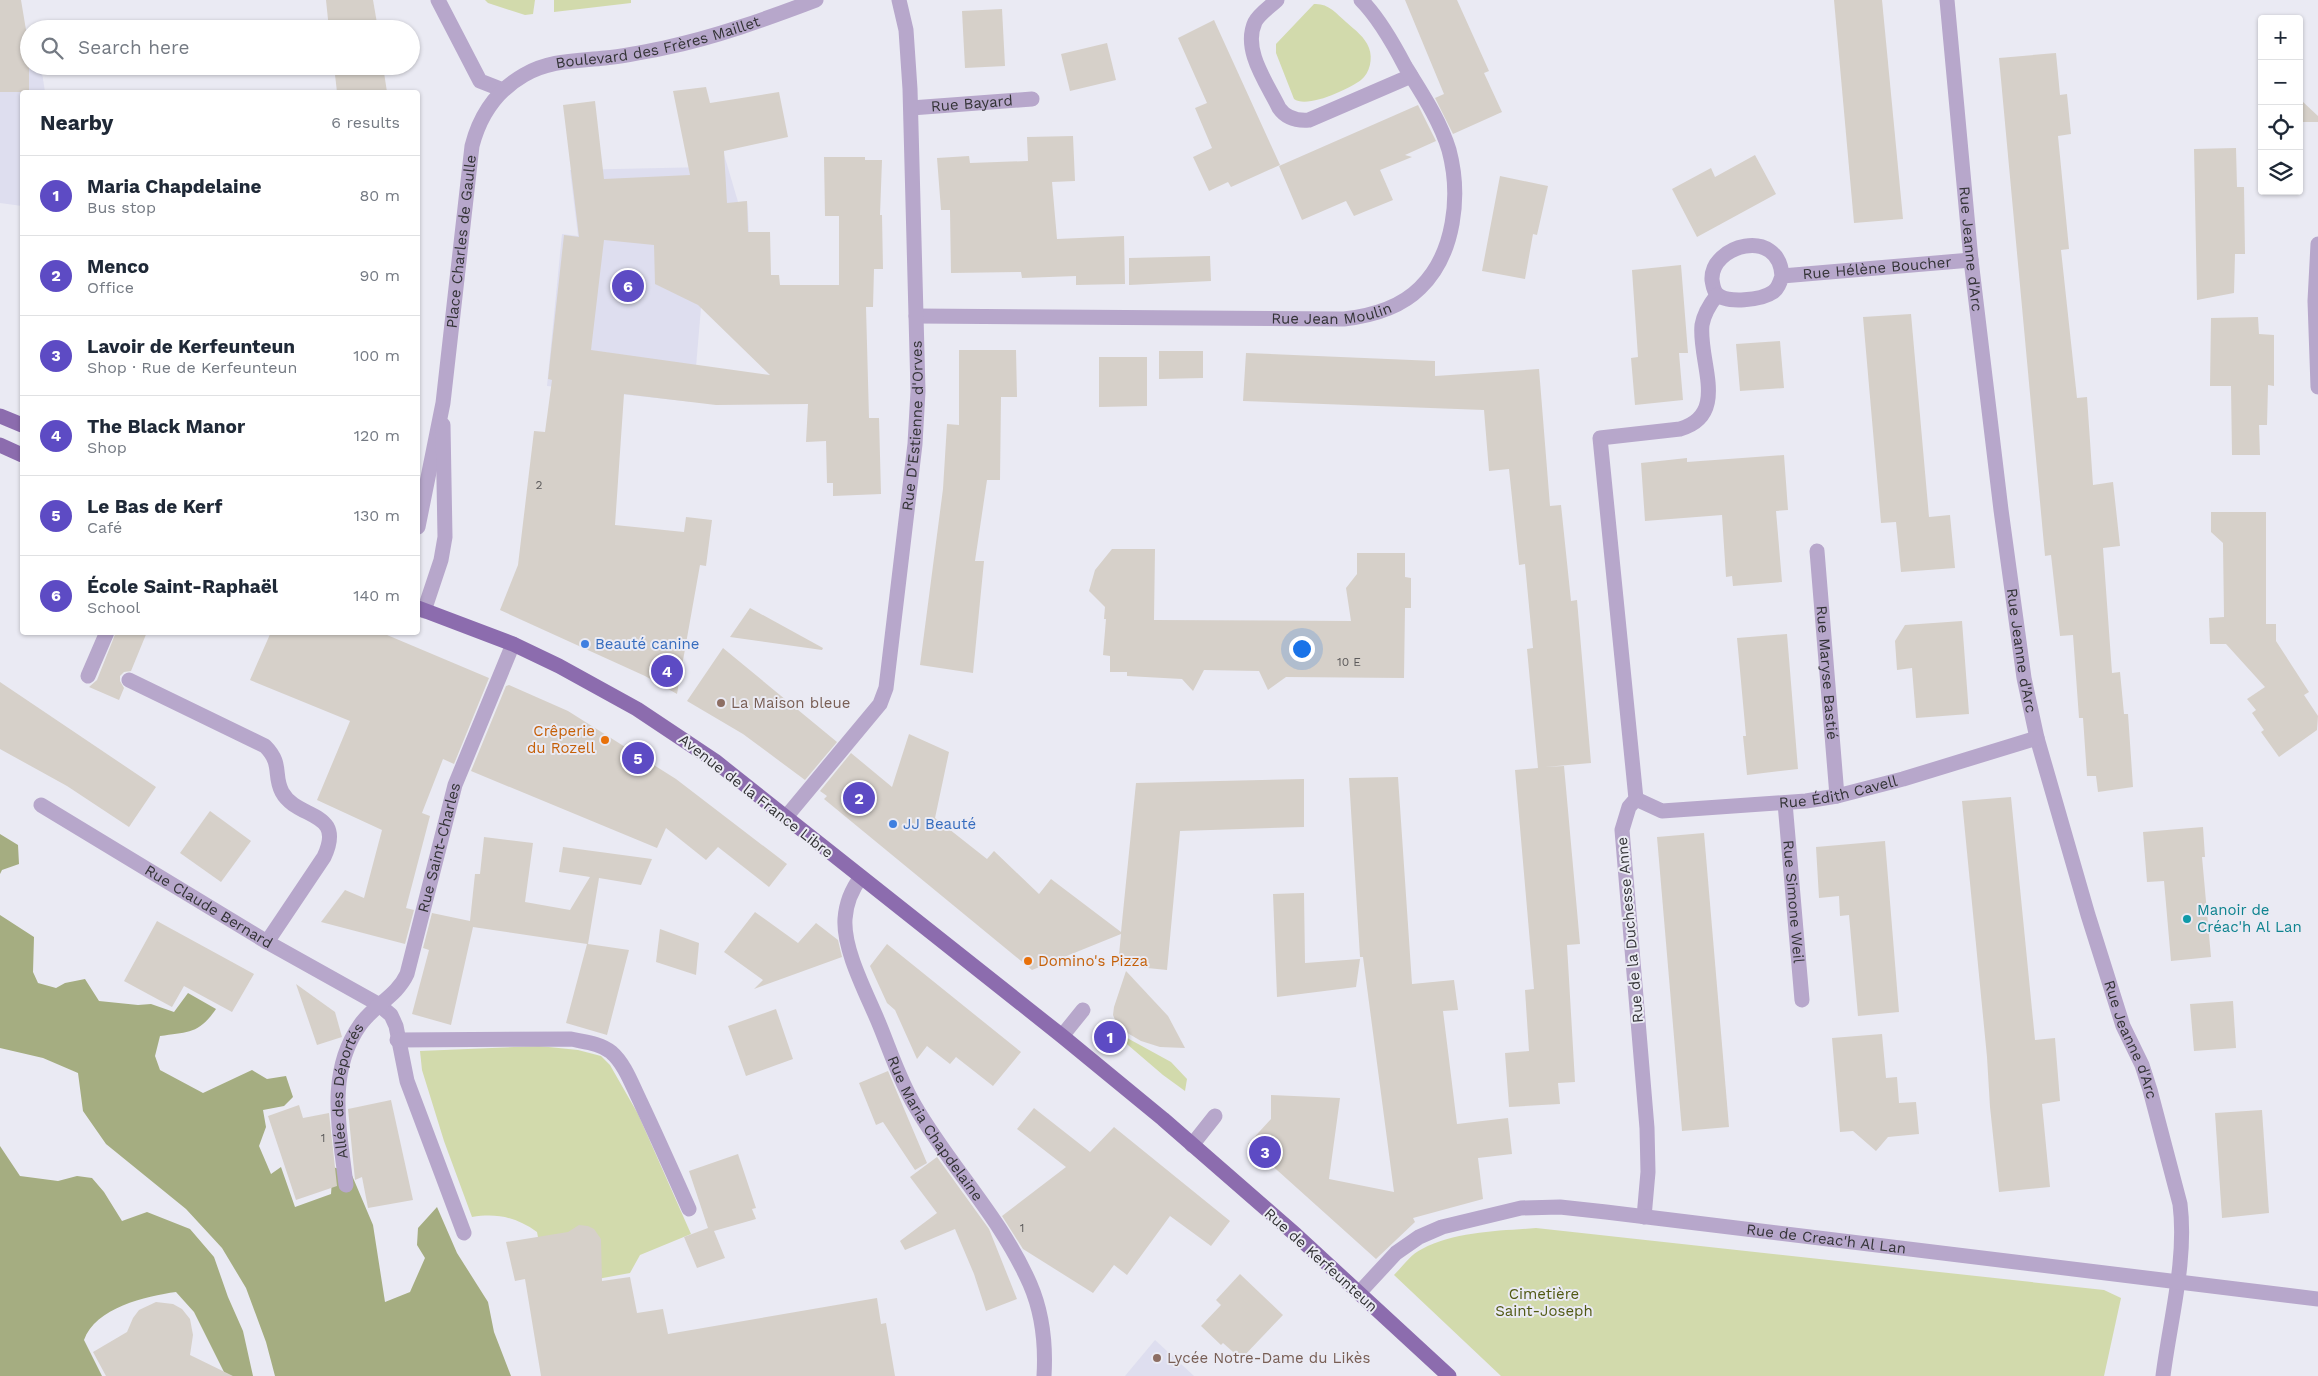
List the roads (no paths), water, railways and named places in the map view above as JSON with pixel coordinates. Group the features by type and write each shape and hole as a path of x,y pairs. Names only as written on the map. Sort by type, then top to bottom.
{"main road":[{"path":"0,416 20,424"},
{"path":"0,445 20,454"},
{"name":"Avenue de la France Libre","path":"421,610 513,644 606,692 673,732 715,761 1062,1036 1192,1145"},
{"name":"Rue de Kerfeunteun","path":"1192,1145 1296,1235 1448,1376"}],"street":[{"path":"438,0 480,81 503,90"},
{"name":"Boulevard des Frères Maillet","path":"503,90 524,75 553,63 624,55 685,43 733,30 816,0"},
{"name":"Rue D'Estienne d'Orves","path":"786,817 866,722 884,696 917,423 918,391 911,108 906,30 899,0"},
{"path":"1277,0 1256,21 1251,35 1252,50 1278,108 1284,114 1300,121 1308,120 1412,76"},
{"name":"Rue Jean Moulin","path":"916,316 1325,320 1362,317 1387,308 1419,289 1431,274 1441,256 1453,218 1456,188 1448,148 1437,121 1412,76 1378,20 1361,0"},
{"name":"Rue Jeanne d'Arc","path":"1947,0 1972,260 2010,578 2024,678 2037,738 2108,982 2123,1026 2142,1065 2175,1180 2182,1220 2177,1282 2162,1376"},
{"name":"Place Charles de Gaulle","path":"420,517 443,403 472,146 482,115 503,90"},
{"name":"Rue Bayard","path":"911,108 1032,99"},
{"path":"2318,244 2315,301 2318,387"},
{"name":"Rue Hélène Boucher","path":"1751,245 1770,249 1778,256 1782,276 1773,292 1762,297 1736,300 1726,299 1717,295 1713,287 1714,266 1725,254 1751,245"},
{"name":"Rue Hélène Boucher","path":"1782,276 1972,260"},
{"path":"1636,798 1600,438 1680,429 1699,421 1708,406 1702,324 1708,306 1717,295"},
{"name":"Place Charles de Gaulle","path":"421,610 442,560 445,536 443,403"},
{"name":"Rue Maryse Bastié","path":"1817,551 1838,796"},
{"path":"88,676 106,635"},
{"name":"Rue Saint-Charles","path":"378,1004 401,986 407,974 455,785 513,644"},
{"path":"129,680 265,746 274,755 282,792 292,802 319,818 326,825 329,831 330,844 324,857 267,942"},
{"name":"Rue Édith Cavell","path":"1636,798 1662,811 1785,803 1838,796 1903,779 2037,738"},
{"name":"Rue de la Duchesse Anne","path":"1636,798 1628,807 1622,830 1647,1135 1648,1172 1644,1217"},
{"name":"Rue Simone Weil","path":"1785,803 1802,1000"},
{"name":"Rue Claude Bernard","path":"41,805 267,942 378,1004"},
{"name":"Rue Maria Chapdelaine","path":"861,877 851,894 845,920 848,944 857,969 914,1105 999,1225 1030,1284 1043,1324 1046,1341 1044,1376"},
{"path":"378,1004 391,1015 406,1081 464,1233"},
{"name":"Allée des Déportés","path":"346,1185 337,1103 338,1081 353,1038 361,1024 378,1004"},
{"path":"1062,1036 1083,1010"},
{"path":"397,1040 571,1039 595,1044 609,1051 618,1059 625,1070 657,1134 688,1209"},
{"path":"1192,1145 1215,1116"},
{"name":"Rue de Creac'h Al Lan","path":"1359,1293 1388,1261 1406,1245 1442,1227 1521,1208 1542,1207 1576,1208 2318,1299"}],"place":[{"name":"École Saint-Raphaël","path":"628,286"},
{"name":"Beauté canine","path":"585,644"},
{"name":"The Black Manor","path":"667,671"},
{"name":"La Maison bleue","path":"721,703"},
{"name":"Crêperie du Rozell","path":"605,740"},
{"name":"Le Bas de Kerf","path":"638,758"},
{"name":"Menco","path":"859,798"},
{"name":"JJ Beauté","path":"893,824"},
{"name":"Manoir de Créac'h Al Lan","path":"2187,919"},
{"name":"Domino's Pizza","path":"1028,961"},
{"name":"Maria Chapdelaine","path":"1110,1037"},
{"name":"Lavoir de Kerfeunteun","path":"1265,1152"},
{"name":"Lycée Notre-Dame du Likès","path":"1157,1358"}],"park label":[{"name":"Cimetière Saint-Joseph","path":"1544,1302"}]}
